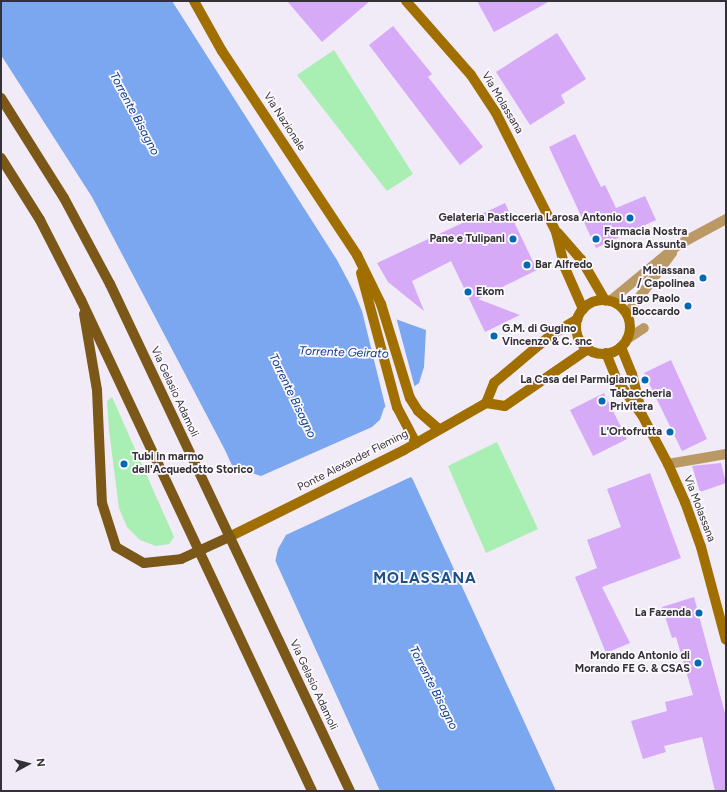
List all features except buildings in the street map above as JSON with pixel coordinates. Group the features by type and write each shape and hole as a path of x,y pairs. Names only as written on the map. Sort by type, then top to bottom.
{"main road":[{"name":"Via Nazionale","path":"194,1 222,51 357,255 381,304 410,398 418,411 439,430"},
{"name":"Via Molassana","path":"406,1 471,75 496,113 556,232 565,268 583,309"},
{"name":"Via Gelasio Adamoli","path":"1,98 64,198 110,284 350,791"},
{"path":"1,158 40,220 81,300 312,791"},
{"name":"Via Molassana","path":"556,232 581,259 608,300 627,314 630,327 624,343 642,415"},
{"name":"Via Nazionale","path":"357,255 397,407 416,443"},
{"path":"81,300 97,390 102,503 116,547 144,563 181,559 200,552 229,537"},
{"path":"608,300 593,301 583,309 578,319 578,336 588,349 606,353 624,343"},
{"path":"578,319 552,335 494,383 486,403 505,406 588,349"},
{"name":"Via Molassana","path":"606,353 617,380 642,415 668,464 701,547 724,626 726,640"},
{"name":"Ponte Alexander Fleming","path":"229,537 404,450 486,403"}],"street":[{"path":"608,300 678,245 726,219"},
{"path":"627,314 678,245"},
{"path":"624,343 644,328"},
{"path":"668,464 726,454"}],"green space":[{"path":"334,50 413,174 387,191 297,75"},
{"path":"112,397 174,537 169,544 156,546 140,540 127,527 119,508 109,430 107,401"},
{"path":"497,442 538,529 486,553 448,466"}],"water":[{"path":"1,1 172,1 337,260 362,307 426,330 424,367 419,383 384,408 379,423 413,480 556,791 380,791 225,450 92,197 1,55"}],"pier":[{"path":"345,271 364,305 396,317 415,388 386,409 362,311"},
{"path":"383,417 382,423 413,476 286,535 278,549 274,567 231,466 261,476 372,427"}],"place":[{"name":"Gelateria Pasticceria Larosa Antonio","path":"630,218"},
{"name":"Pane e Tulipani","path":"513,239"},
{"name":"Farmacia Nostra Signora Assunta","path":"596,239"},
{"name":"Bar Alfredo","path":"527,265"},
{"name":"Molassana / Capolinea","path":"703,278"},
{"name":"Ekom","path":"468,292"},
{"name":"Largo Paolo Boccardo","path":"688,306"},
{"name":"G.M. di Gugino Vincenzo & C. snc","path":"494,336"},
{"name":"La Casa del Parmigiano","path":"645,380"},
{"name":"Tabaccheria Privitera","path":"602,401"},
{"name":"L'Ortofrutta","path":"670,432"},
{"name":"Tubi in marmo dell'Acquedotto Storico","path":"124,464"},
{"name":"La Fazenda","path":"699,613"},
{"name":"Morando Antonio di Morando FE G. & CSAS","path":"698,663"}],"district":[{"name":"MOLASSANA","path":"425,579"}],"water label":[{"name":"Torrente Bisagno","path":"134,114"},
{"name":"Torrente Geirato","path":"344,353"},
{"name":"Torrente Bisagno","path":"292,396"},
{"name":"Torrente Bisagno","path":"433,688"}]}
